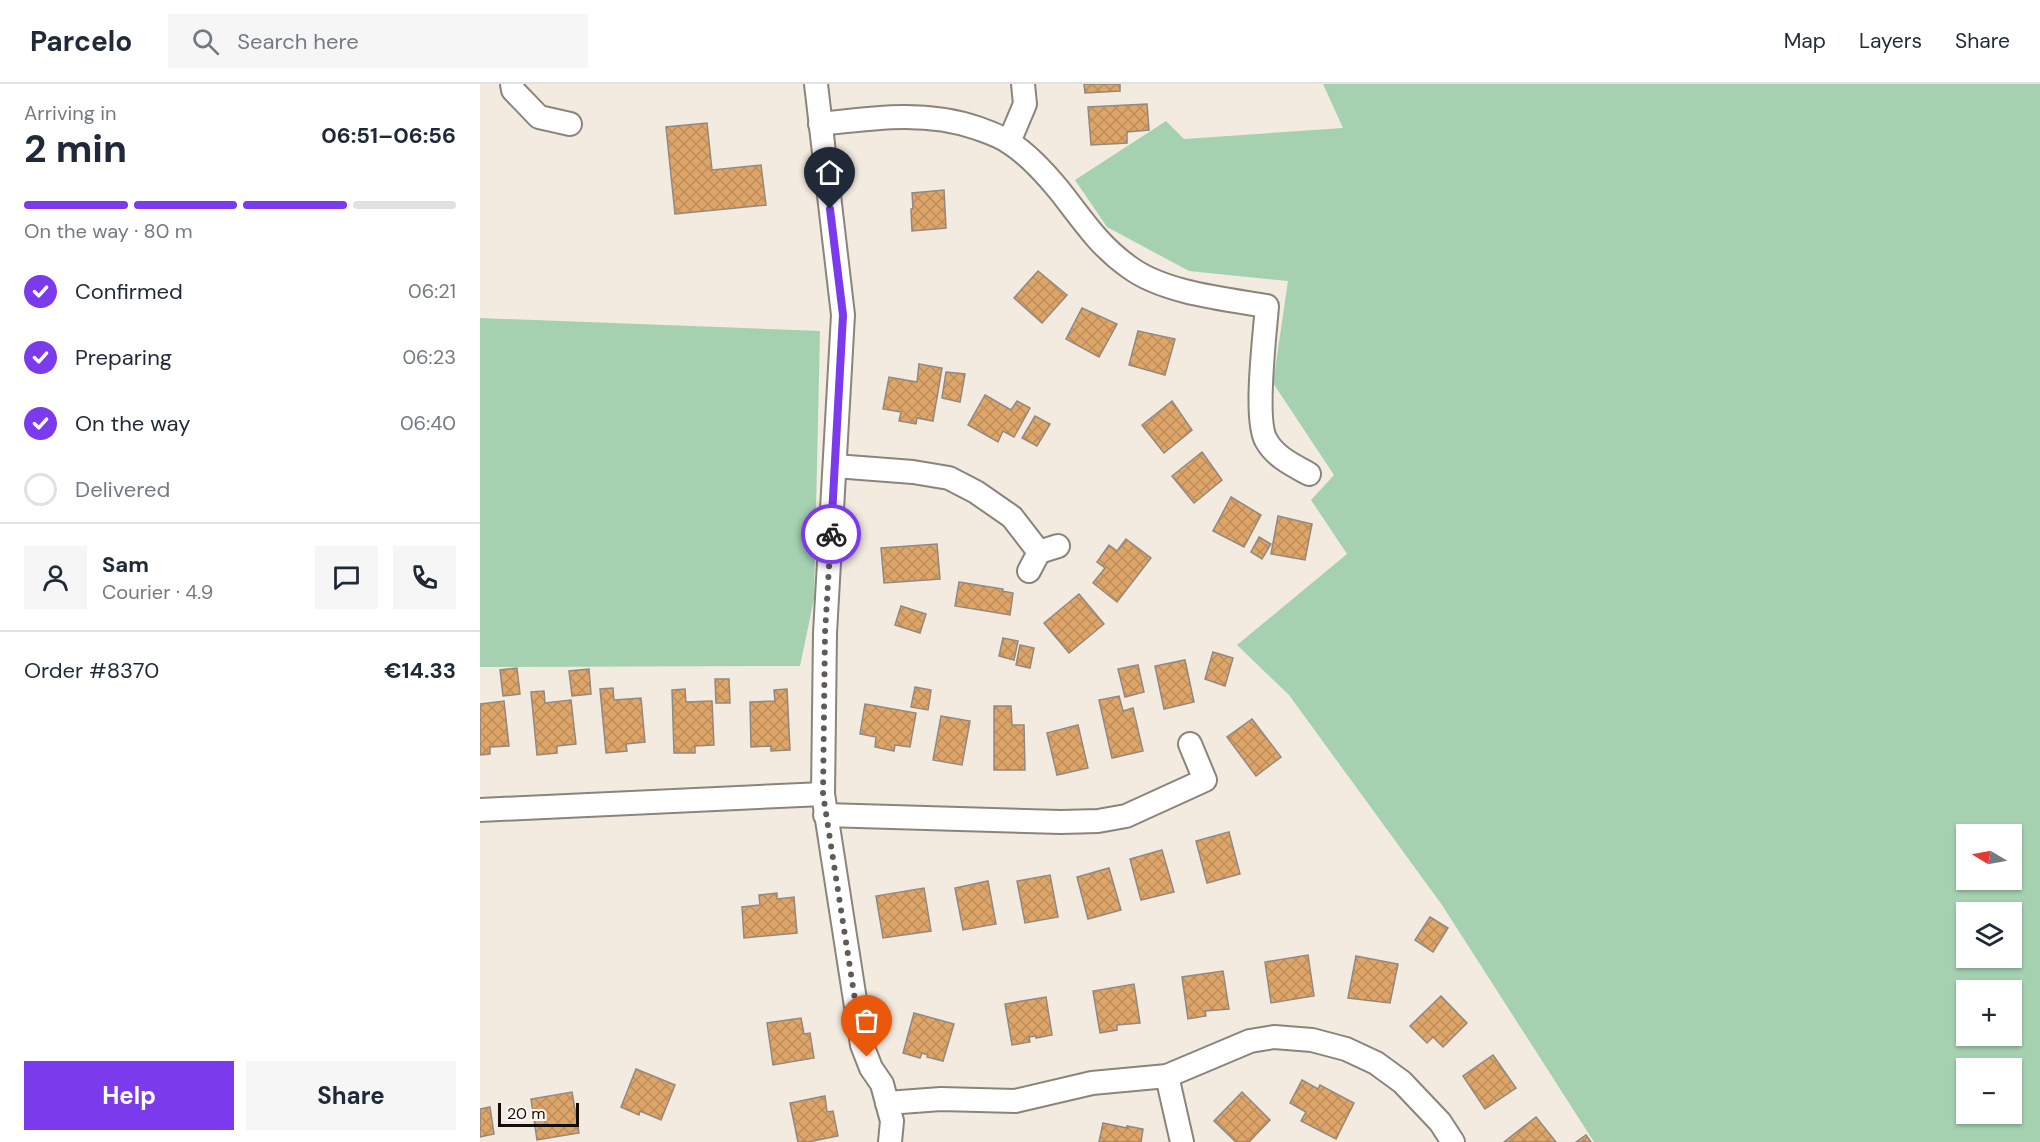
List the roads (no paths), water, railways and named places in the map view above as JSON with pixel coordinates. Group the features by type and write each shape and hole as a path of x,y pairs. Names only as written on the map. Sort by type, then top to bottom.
{"street":[{"path":"512,84 513,90 539,117 570,124"},
{"path":"816,84 843,315 825,633 824,804 862,1045 882,1084 892,1121 890,1142"},
{"path":"1009,142 1025,104 1023,84"},
{"path":"820,124 896,116 923,116 959,122 1009,142 1037,165 1100,242 1130,268 1166,286 1268,306 1261,414 1265,439 1281,459 1309,474"},
{"path":"836,466 949,477 976,492 1012,517 1042,556"},
{"path":"480,810 824,804 1061,822 1098,821 1126,816 1205,780 1190,744"},
{"path":"887,1103 941,1099 1015,1101 1092,1083 1167,1076 1250,1041 1274,1037 1312,1040 1346,1048 1366,1058 1402,1082 1440,1122 1453,1142"},
{"path":"1167,1076 1182,1142"}]}
